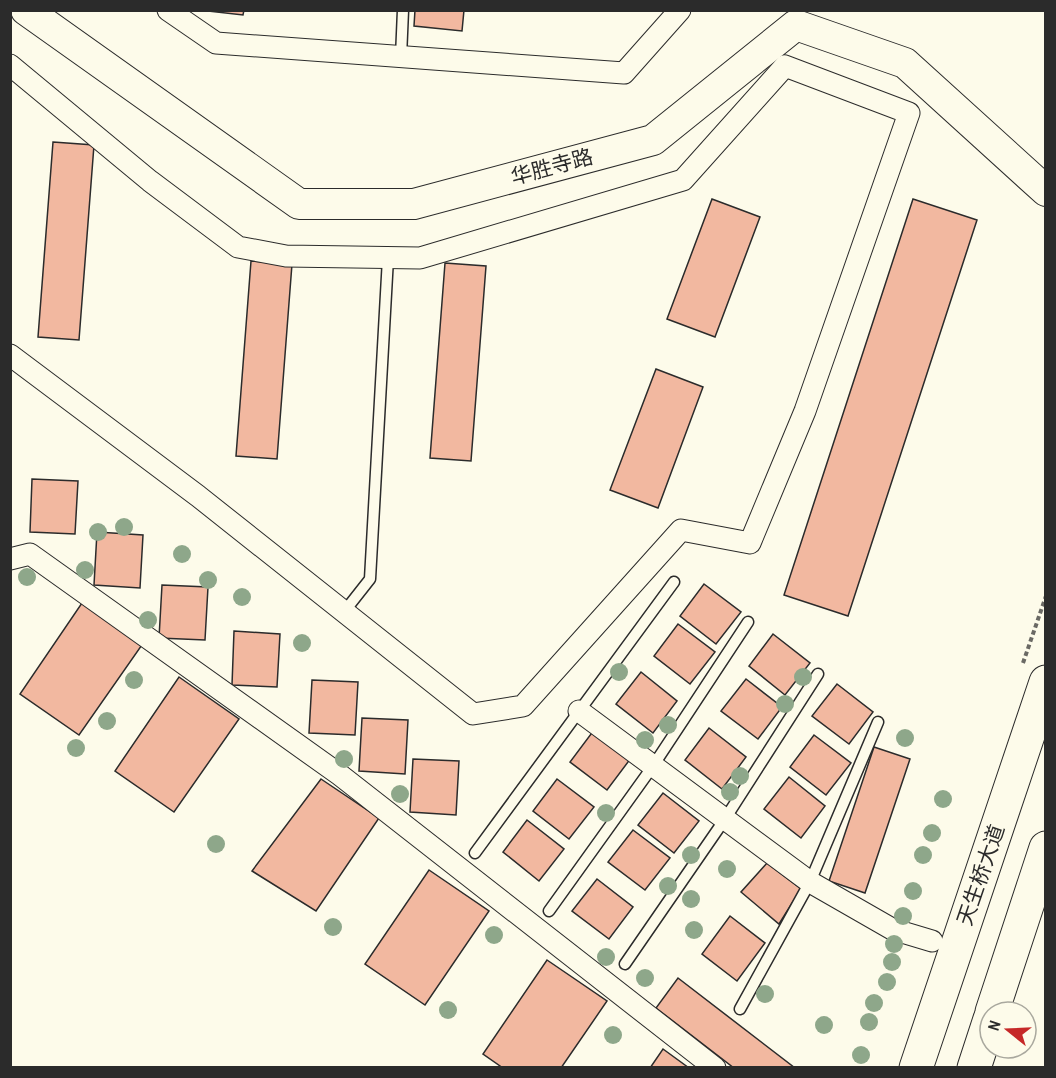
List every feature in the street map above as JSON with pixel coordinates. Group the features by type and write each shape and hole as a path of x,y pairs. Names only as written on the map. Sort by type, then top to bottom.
{"main road":[{"name":"天生桥大道","path":"916,1068 1046,682"},
{"path":"996,1000 1046,849"}],"street":[{"name":"华胜寺路","path":"26,10 299,204 414,204 652,140 796,24 905,63 1046,191"},
{"path":"168,10 216,43 624,73 680,10"},
{"path":"10,65 150,181 237,247 286,256 420,258 683,180 785,66 909,112 805,411 750,543 681,530 523,706 473,714 198,496 10,355"},
{"path":"10,559 30,554 340,775 715,1068"},
{"path":"579,711 810,882 892,928 932,941"}],"lane":[{"path":"401,57 403,10"},
{"path":"344,612 370,579 387,258"},
{"path":"475,853 674,582"},
{"path":"549,910 653,766 748,622"},
{"path":"625,964 725,819 818,674"},
{"path":"740,1009 810,882 878,722"}],"building":[{"path":"199,10 244,10 243,15"},
{"path":"415,10 464,10 462,31 414,26"},
{"path":"53,142 94,145 79,340 38,337"},
{"path":"712,199 760,217 715,337 667,319"},
{"path":"913,199 977,220 848,616 784,595"},
{"path":"251,261 292,264 277,459 236,456"},
{"path":"445,263 486,266 471,461 430,458"},
{"path":"656,369 703,387 658,508 610,490"},
{"path":"32,479 78,481 75,534 30,532"},
{"path":"97,532 143,535 140,588 94,585"},
{"path":"704,584 741,612 716,644 680,616"},
{"path":"162,585 208,587 205,640 159,638"},
{"path":"84,600 144,642 79,735 20,694"},
{"path":"678,624 715,652 690,684 654,656"},
{"path":"234,631 280,634 277,687 232,685"},
{"path":"773,634 810,663 785,695 749,666"},
{"path":"641,672 677,701 653,733 616,704"},
{"path":"179,677 239,719 174,812 115,771"},
{"path":"746,679 782,707 758,739 721,711"},
{"path":"312,680 358,682 355,735 309,733"},
{"path":"837,684 873,712 849,744 812,716"},
{"path":"362,718 408,720 405,774 359,771"},
{"path":"709,728 746,757 722,789 685,760"},
{"path":"594,730 631,758 607,790 570,762"},
{"path":"814,735 851,763 826,795 790,767"},
{"path":"874,747 910,759 865,893 829,881"},
{"path":"413,759 459,761 456,815 410,812"},
{"path":"789,777 825,806 801,838 764,809"},
{"path":"321,779 379,818 316,911 252,871"},
{"path":"557,779 594,807 569,839 533,811"},
{"path":"663,793 699,821 674,853 638,825"},
{"path":"527,820 564,849 539,881 503,852"},
{"path":"633,830 670,858 645,890 608,862"},
{"path":"767,863 801,889 779,924 741,892"},
{"path":"429,870 489,911 425,1005 365,964"},
{"path":"597,879 633,907 609,939 572,911"},
{"path":"730,916 765,943 737,981 702,954"},
{"path":"547,960 607,1001 561,1068 503,1068 483,1054"},
{"path":"678,978 795,1068 734,1068 656,1008"},
{"path":"663,1049 689,1068 650,1068"}]}
